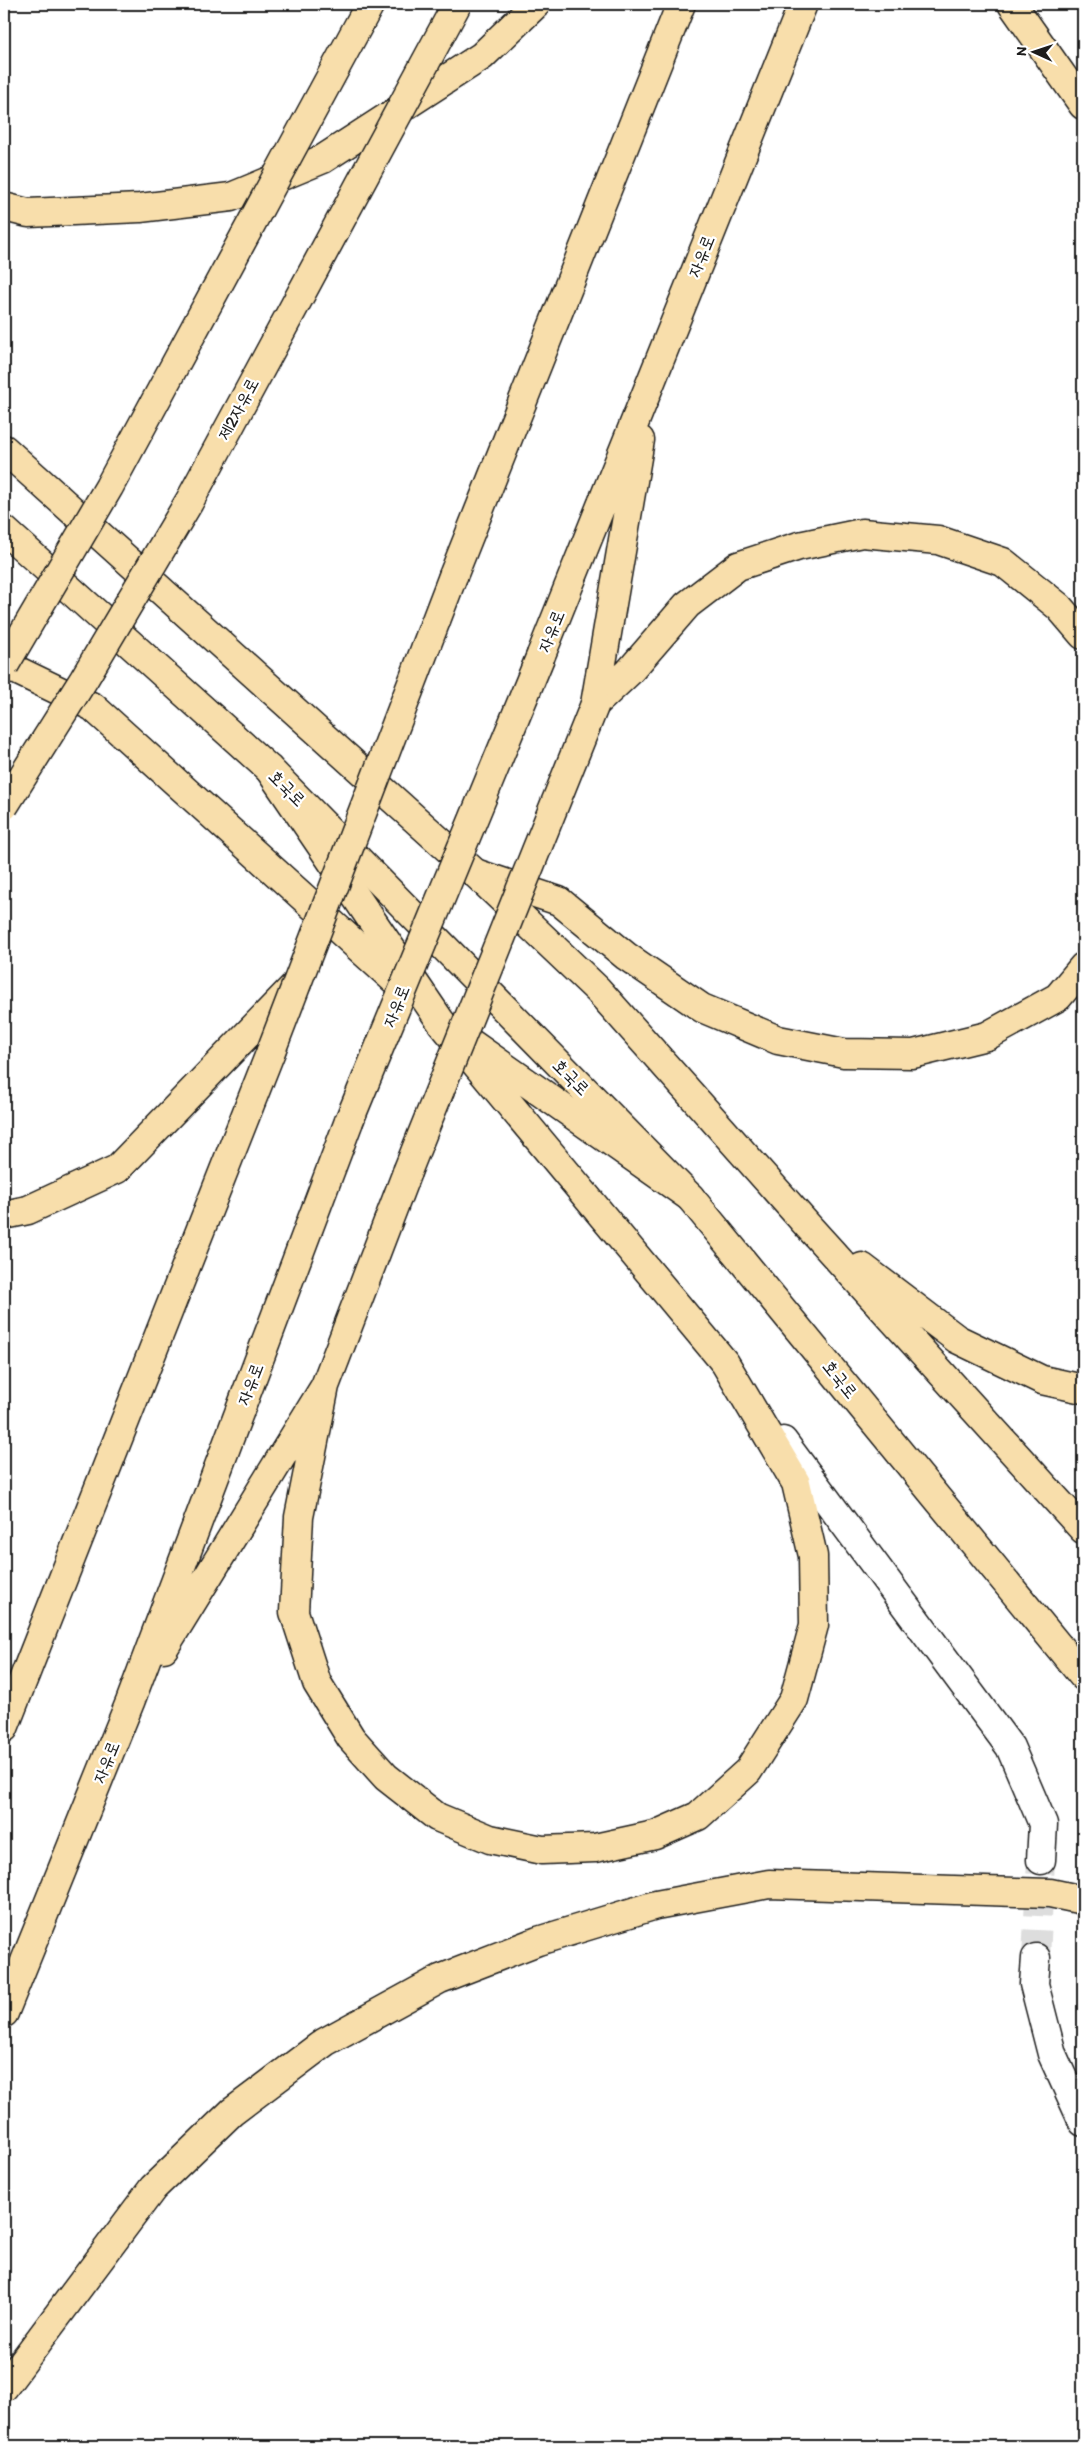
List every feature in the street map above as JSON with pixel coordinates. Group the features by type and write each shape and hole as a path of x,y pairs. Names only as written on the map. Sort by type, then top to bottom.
{"main road":[{"path":"370,4 109,487 4,668 16,670 93,708 441,1022 690,1197"},
{"name":"제2자유로","path":"4,806 84,679 188,502 457,4"},
{"path":"4,207 28,213 37,213 140,208 231,197 330,154 482,56 536,4"},
{"path":"4,1728 271,1051 453,576 681,4"},
{"name":"자유로","path":"4,2013 130,1702 349,1120 541,655 803,4"},
{"path":"1012,4 1083,105"},
{"path":"270,769 441,1022 725,1364 796,1484 813,1556 814,1625 794,1699 748,1771 698,1816 655,1836 595,1848 542,1850 490,1839 437,1817 380,1771 351,1738 317,1682 294,1612 299,1517 325,1386 407,1172 595,704 649,387"},
{"path":"4,449 475,873 598,990 808,1226 1083,1529"},
{"name":"호국로","path":"4,530 270,769 690,1197 1083,1676"},
{"path":"595,704 629,672 687,605 738,566 798,546 862,533 938,540 1003,562 1059,607 1083,635"},
{"path":"475,873 559,901 626,956 702,1008 778,1040 844,1052 913,1054 987,1036 1058,997 1083,968"},
{"path":"4,1215 28,1210 117,1168 248,1031 297,983"},
{"path":"808,1226 957,1339 1042,1380 1083,1389"},
{"path":"130,1702 325,1386"},
{"path":"4,2387 153,2188 232,2112 325,2042 440,1979 538,1941 656,1905 769,1884 1050,1894 1083,1900"}],"street":[{"path":"725,1364 1010,1747 1043,1824 1041,1860"},
{"path":"1036,1958 1034,1984 1052,2054 1083,2122"}],"tunnel":[{"path":"1036,1958 1041,1860"}]}
